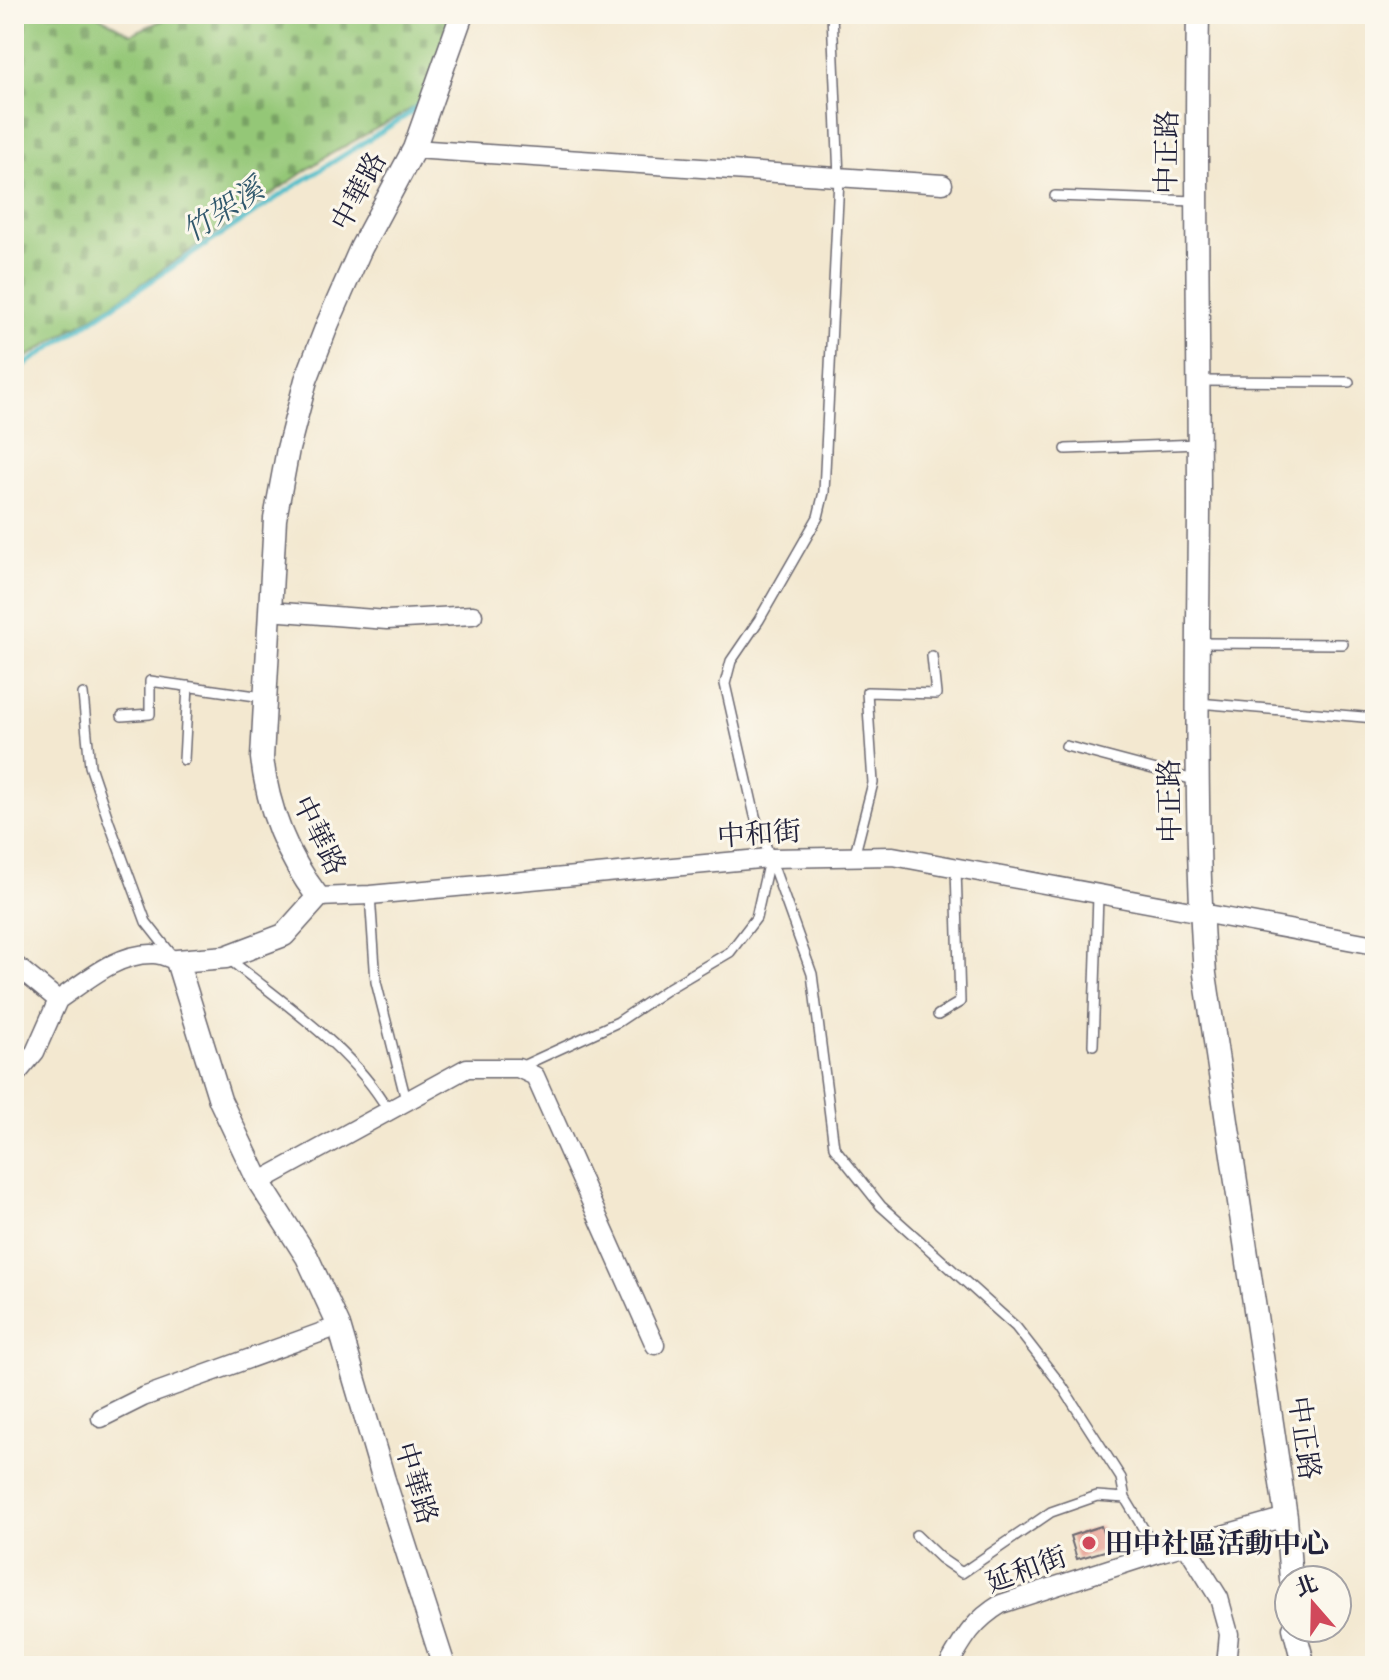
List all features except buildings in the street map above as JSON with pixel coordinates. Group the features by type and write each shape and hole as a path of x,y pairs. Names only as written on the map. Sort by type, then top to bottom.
{"street":[{"name":"中華路","path":"444,1666 384,1480 339,1326 307,1257 259,1182 220,1100 177,961 226,957 284,935 318,897 299,872 276,824 265,787 263,697 275,519 288,449 306,380 361,248 414,149 462,14"},
{"name":"中正路","path":"1198,14 1195,201 1199,381 1198,781 1201,912 1205,974 1286,1517 1290,1564"},
{"path":"414,149 943,184"},
{"path":"269,611 387,620 473,615"},
{"name":"中和街","path":"318,897 370,895 770,858 893,856 1375,945"},
{"path":"14,1077 35,1052 58,1000 98,972 133,956 156,953 177,961"},
{"path":"14,964 58,1000"},
{"path":"259,1182 467,1068 518,1068 535,1076 655,1345"},
{"path":"101,1418 143,1397 339,1326"},
{"name":"延和街","path":"948,1666 967,1632 982,1615 1001,1604 1158,1553 1286,1517"},
{"path":"1186,1545 1219,1598 1229,1634 1226,1666"},
{"path":"1298,1644 1304,1666"}],"lane":[{"path":"832,14 839,178 824,492 818,517 759,620 731,661 725,684 755,816 812,974 834,1147 881,1206 1016,1327 1062,1386 1121,1478 1125,1498 1158,1553"},
{"path":"1055,196 1195,201"},
{"path":"1199,381 1349,382"},
{"path":"1066,449 1199,444"},
{"path":"1198,643 1343,644"},
{"path":"854,857 873,783 867,692 936,694 932,656"},
{"path":"122,716 150,714 150,681 263,697"},
{"path":"184,760 188,686"},
{"path":"83,694 90,766 109,822 146,922 177,961"},
{"path":"1198,703 1375,718"},
{"path":"1066,746 1198,781"},
{"path":"518,1068 618,1022 730,952 756,918 770,858"},
{"path":"938,1015 960,1002 956,868"},
{"path":"370,895 376,982 406,1100"},
{"path":"1093,1045 1098,896"},
{"path":"226,957 325,1038 374,1086 388,1110"},
{"path":"916,1535 940,1558 962,1573 1051,1512 1097,1496 1125,1498"}],"green space":[{"path":"16,14 95,14 131,34 177,14 454,14 425,101 324,158 110,306 14,365"}],"waterway":[{"name":"竹架溪","path":"14,372 409,114 422,102"}],"place":[{"name":"田中社區活動中心","path":"1089,1543"}]}
